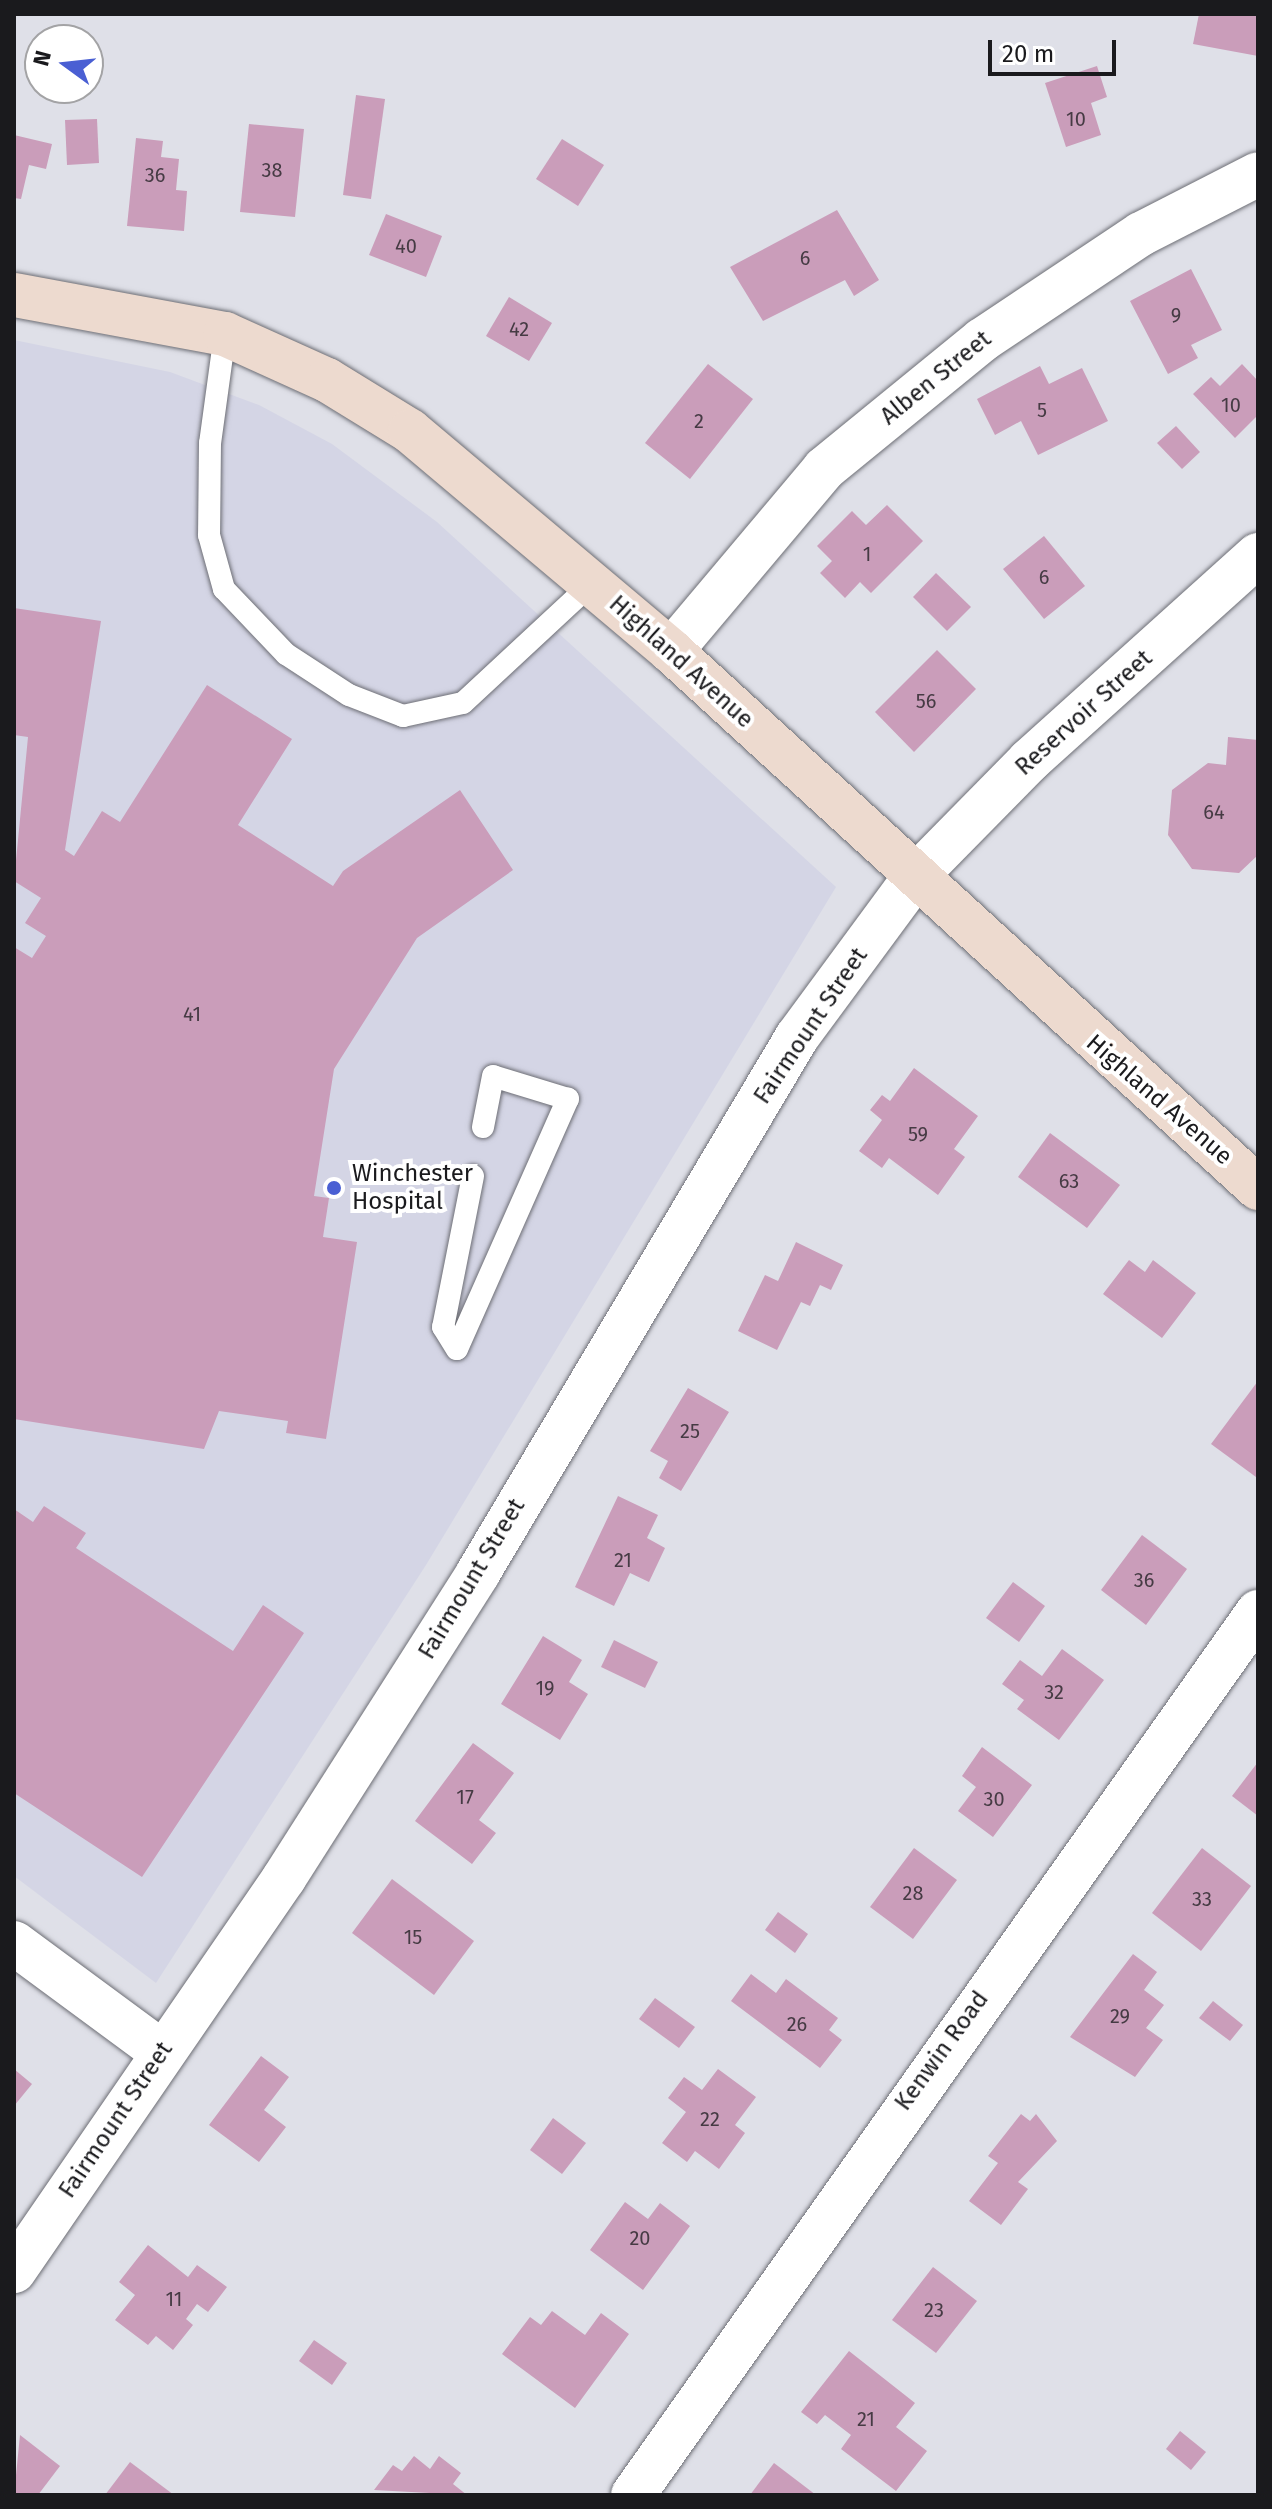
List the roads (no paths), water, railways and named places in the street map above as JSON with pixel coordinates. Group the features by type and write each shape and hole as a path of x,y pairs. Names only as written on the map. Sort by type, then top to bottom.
{"main road":[{"name":"Highland Avenue","path":"14,295 225,334 327,380 410,431 671,651 1258,1188"}],"street":[{"name":"Alben Street","path":"671,651 824,469 970,349 1141,234 1258,174"},
{"name":"Reservoir Street","path":"915,877 1029,761 1258,555"},
{"name":"Fairmount Street","path":"14,2271 284,1878 478,1573 797,1037 915,877"},
{"name":"Kenwin Road","path":"633,2495 1258,1612"},
{"path":"14,1943 162,2052"}],"lane":[{"path":"225,334 210,443 209,535 224,589 286,654 349,695 403,716 463,703 592,583"},
{"path":"473,1176 443,1327 457,1349 568,1099 493,1076 483,1127"}],"place":[{"name":"Winchester Hospital","path":"334,1188"}]}
